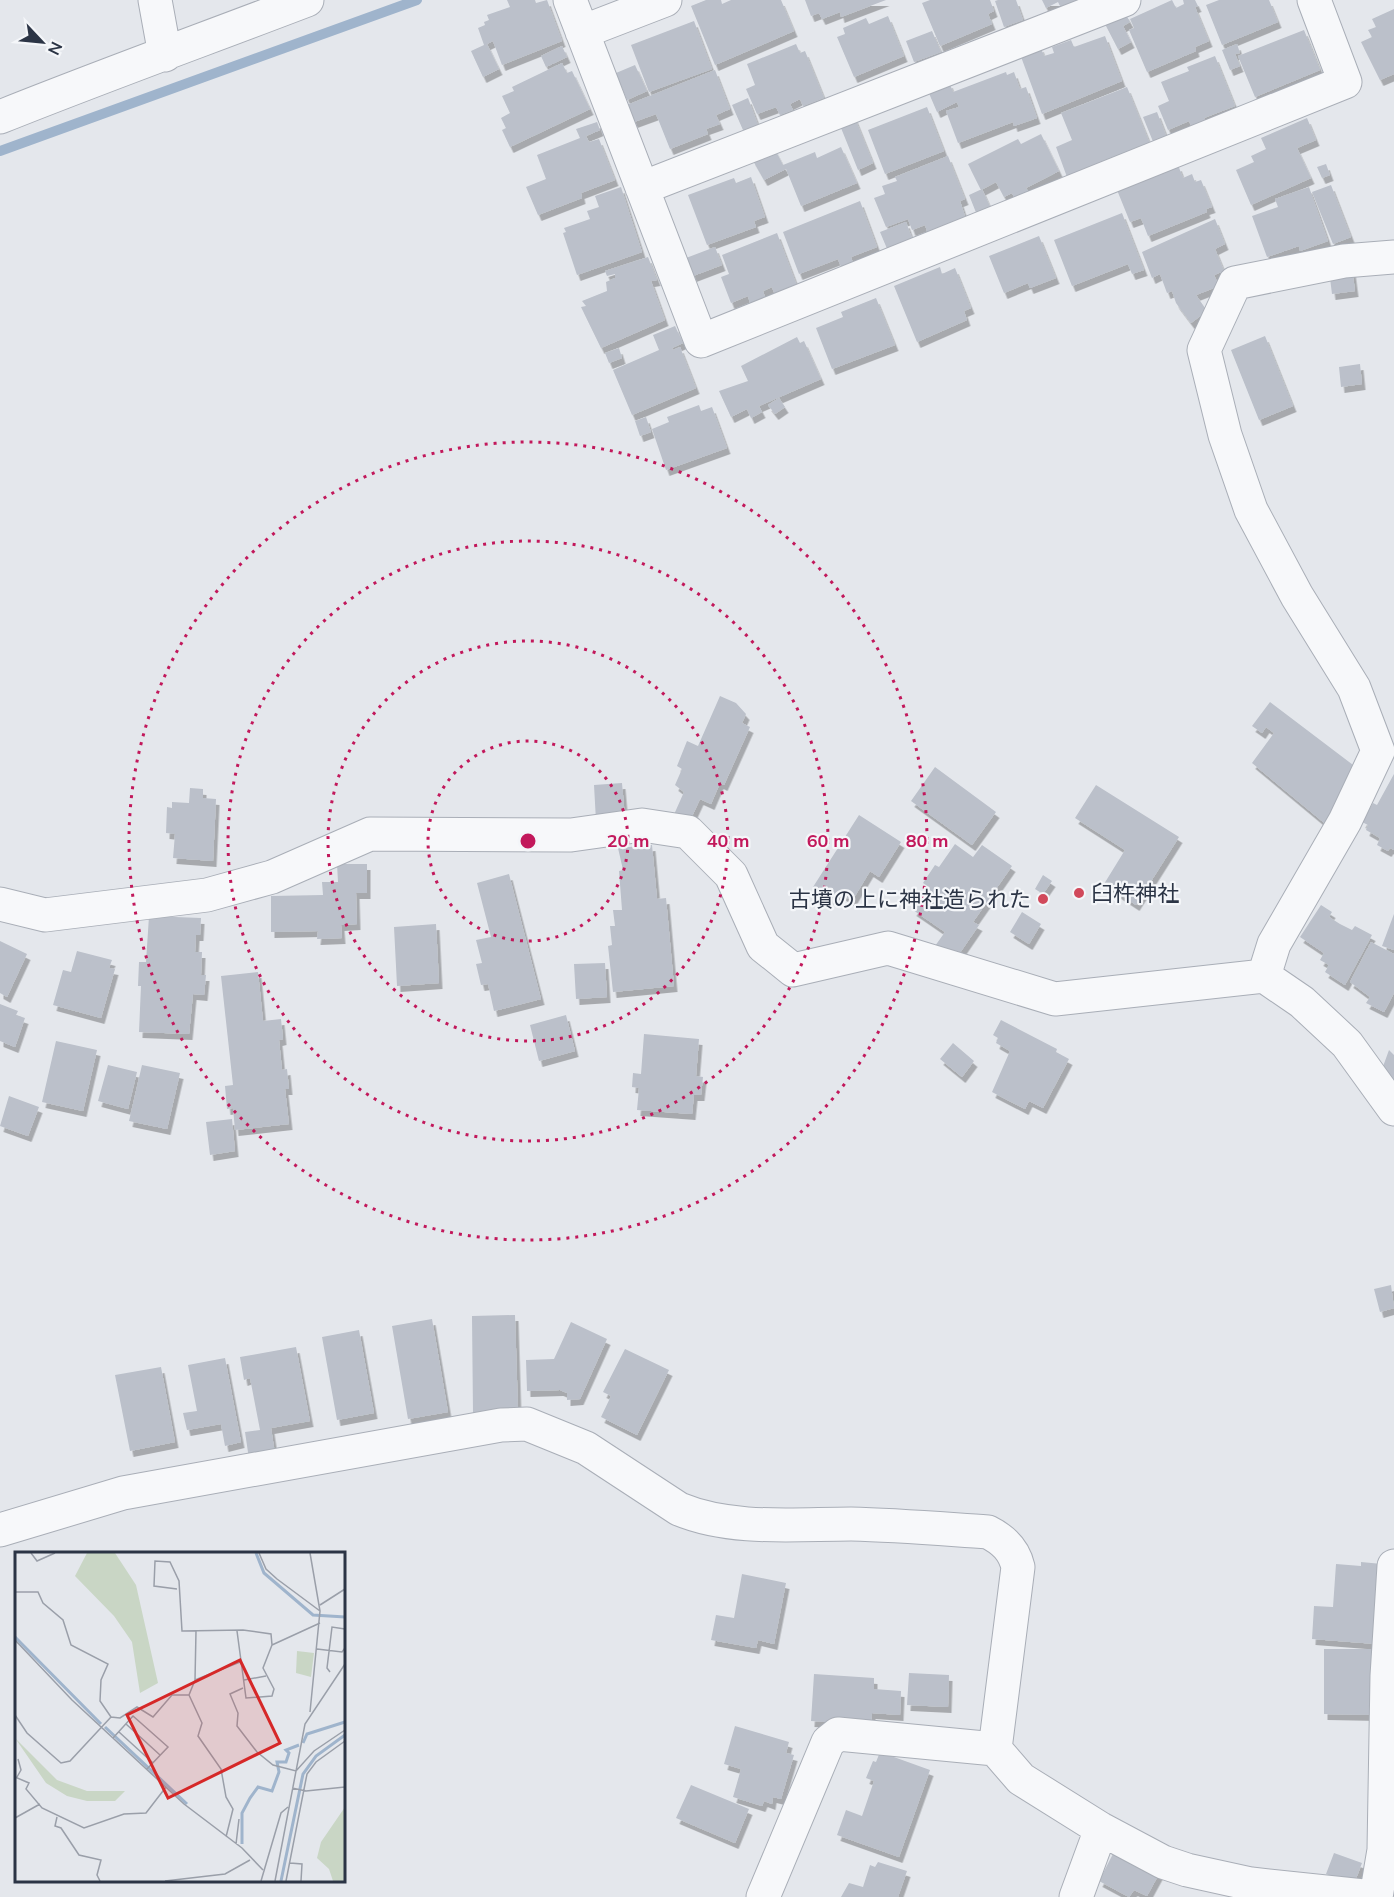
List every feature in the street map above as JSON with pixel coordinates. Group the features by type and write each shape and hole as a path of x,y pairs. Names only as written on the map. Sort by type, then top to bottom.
{"street":[{"path":"155,0 165,55"},
{"path":"0,117 115,70 165,55 307,0"},
{"path":"570,0 701,341 1345,82 1314,0"},
{"path":"582,32 665,0"},
{"path":"642,188 1124,0"},
{"path":"1264,976 1274,944 1345,821 1378,751 1354,688 1297,596 1251,510 1225,435 1204,350 1236,283 1344,261 1394,257"},
{"path":"0,904 45,915 207,895 272,877 370,834 572,835 642,825 688,832 731,875 763,946 793,970 888,948 1055,999 1264,976 1302,1002 1347,1044 1394,1109"},
{"path":"0,1530 123,1493 454,1433 501,1425 527,1424 586,1448 679,1509 693,1515 740,1523 900,1525 988,1532 998,1537 1012,1552 1018,1567 995,1749"},
{"path":"763,1897 828,1742 837,1734 995,1749 1021,1779 1101,1829 1163,1862 1187,1870 1251,1884 1374,1897 1384,1850 1387,1676 1394,1566"},
{"path":"1076,1897 1101,1829"}],"building":[{"path":"507,0 535,0 536,3 547,0 562,41 502,65 493,41 487,44 499,69 483,77 471,51 484,45 478,28 489,20 487,15 510,7"},
{"path":"706,0 721,0 722,4 731,0 781,0 794,31 715,65 691,6"},
{"path":"805,0 886,0 841,17 840,12 822,19 819,13 811,16"},
{"path":"930,0 990,0 994,11 988,14 992,24 940,46 922,3"},
{"path":"1016,0 1023,20 1004,27 995,1"},
{"path":"1042,0 1078,0 1061,8 1058,2 1046,8"},
{"path":"1172,0 1176,8 1184,4 1183,0 1195,0 1198,6 1195,7 1209,41 1195,47 1196,51 1147,72 1129,30 1134,28 1130,19"},
{"path":"1219,0 1269,0 1278,22 1222,45 1206,5"},
{"path":"1394,9 1394,74 1380,80 1361,42 1372,37 1368,30 1376,27 1372,19"},
{"path":"1125,13 1130,22 1123,26 1131,42 1118,49 1103,20"},
{"path":"888,16 904,56 854,77 837,37 845,34 843,28 866,18 869,24"},
{"path":"694,21 712,69 649,92 631,45"},
{"path":"1304,30 1320,70 1255,97 1238,56"},
{"path":"932,31 941,52 914,62 906,41"},
{"path":"1105,36 1122,81 1042,114 1020,54 1040,46 1044,56 1054,53 1052,47 1071,40 1074,47"},
{"path":"796,44 800,53 805,51 824,98 803,106 800,99 790,104 793,110 780,115 776,107 757,114 746,89 755,85 747,64"},
{"path":"1237,44 1240,53 1235,54 1240,66 1230,70 1222,50"},
{"path":"562,46 567,57 546,67 541,56"},
{"path":"1215,56 1235,106 1204,118 1206,122 1192,128 1189,121 1168,130 1158,106 1169,101 1161,82 1189,71 1187,67"},
{"path":"562,63 567,73 572,71 590,109 510,147 502,130 506,128 501,118 510,113 502,96 514,91 512,87"},
{"path":"635,65 647,91 627,100 616,73"},
{"path":"715,70 730,109 716,115 720,124 706,129 708,134 670,149 656,114 634,122 627,105"},
{"path":"1006,72 1007,75 1014,72 1020,89 1026,87 1037,118 1014,126 1013,122 958,143 946,111 959,107 957,102 937,112 928,91 949,82 953,92"},
{"path":"1127,87 1150,144 1067,177 1056,147 1072,140 1061,113"},
{"path":"748,98 758,125 743,130 732,105"},
{"path":"927,107 944,151 885,174 868,130"},
{"path":"1157,112 1167,138 1154,144 1143,117"},
{"path":"854,116 873,163 858,170 839,123"},
{"path":"1307,118 1316,140 1297,148 1311,178 1251,205 1236,170 1254,162 1251,156 1266,149 1261,138"},
{"path":"597,122 600,130 586,136 589,142 599,139 615,180 581,193 582,198 538,215 526,187 546,179 537,155 580,138 576,129"},
{"path":"1041,134 1059,171 1026,188 1029,193 1015,199 1012,193 1004,197 996,182 981,190 968,164 1018,139 1021,144"},
{"path":"841,147 857,183 801,206 786,169 764,180 752,159 774,148 783,165 815,152 817,158"},
{"path":"948,156 965,199 960,201 966,219 928,234 925,225 912,230 908,219 886,227 874,198 885,194 882,186 897,181 895,177"},
{"path":"1326,164 1330,175 1322,178 1317,167"},
{"path":"1178,165 1183,178 1192,174 1195,182 1201,180 1212,207 1206,209 1207,212 1148,236 1141,218 1130,222 1117,190"},
{"path":"751,177 765,217 754,221 756,227 707,245 688,195 734,178 736,183"},
{"path":"1331,185 1351,237 1333,244 1312,192"},
{"path":"621,187 642,252 577,275 563,233 566,232 564,228 590,219 587,211 599,207 595,196"},
{"path":"1309,187 1328,241 1300,251 1299,246 1267,257 1252,216 1278,207 1275,199"},
{"path":"982,189 991,209 977,215 969,195"},
{"path":"860,201 877,247 851,257 853,263 841,267 838,259 799,274 783,232"},
{"path":"1122,213 1144,270 1132,274 1128,264 1072,286 1054,240"},
{"path":"1215,219 1225,244 1215,249 1224,271 1214,275 1219,286 1196,295 1207,311 1191,323 1176,303 1172,291 1167,293 1160,274 1152,278 1142,252"},
{"path":"906,222 913,241 888,251 880,232"},
{"path":"777,233 797,286 775,295 772,287 763,291 765,297 750,303 748,296 731,303 721,277 729,274 722,255"},
{"path":"1039,236 1056,278 1030,288 1028,283 1004,293 989,256"},
{"path":"715,247 722,265 693,276 686,258"},
{"path":"648,257 657,280 651,281 665,320 601,348 581,307 586,306 582,301 607,291 606,282 615,278 615,274 607,276 605,271"},
{"path":"940,267 942,274 955,268 971,308 964,311 967,320 917,342 894,286"},
{"path":"1352,268 1355,291 1332,294 1329,270"},
{"path":"876,298 895,345 832,369 816,328 843,317 841,312"},
{"path":"675,326 683,343 672,348 673,350 680,347 696,388 632,415 613,370 659,350 653,335"},
{"path":"1265,336 1293,406 1259,420 1231,350"},
{"path":"797,337 800,343 804,341 821,379 759,406 762,412 751,418 747,409 731,417 719,391 748,381 741,366"},
{"path":"619,348 622,358 609,363 605,353"},
{"path":"1360,364 1362,384 1341,387 1339,367"},
{"path":"779,398 785,407 775,414 768,405"},
{"path":"699,405 701,411 712,407 727,448 666,470 652,429 669,422 667,417"},
{"path":"646,417 651,432 640,436 635,421"},
{"path":"720,696 736,703 746,714 742,723 750,727 724,785 720,783 711,804 700,799 688,825 672,819 684,792 675,785 682,769 677,766 687,741 698,746"},
{"path":"1270,702 1361,771 1334,831 1252,763 1274,733 1266,727 1262,733 1252,726"},
{"path":"935,767 996,812 972,845 911,801"},
{"path":"1394,774 1394,850 1390,848 1388,851 1377,845 1380,838 1366,830 1368,825 1362,822 1373,803 1377,805"},
{"path":"622,783 625,818 596,821 594,785"},
{"path":"1096,785 1179,837 1136,905 1104,884 1125,850 1075,818"},
{"path":"190,788 203,789 203,798 216,799 213,861 173,858 175,834 166,833 167,807 172,808 172,802 189,803"},
{"path":"859,815 901,842 879,877 870,871 852,901 840,893 835,902 813,887"},
{"path":"955,844 973,857 982,845 1012,866 973,922 979,925 955,960 935,946 945,932 913,910 929,887 923,883 935,865 939,867"},
{"path":"652,845 657,899 666,898 674,986 613,992 608,946 612,945 610,926 615,926 613,910 622,910 619,871 623,870 618,848"},
{"path":"337,864 367,864 367,893 356,893 357,924 341,925 342,938 317,939 318,931 271,932 271,896 323,895 322,882 338,882"},
{"path":"509,874 541,999 494,1011 488,984 481,985 476,964 482,963 476,940 491,937 477,883"},
{"path":"1043,875 1052,881 1043,894 1035,889"},
{"path":"1321,905 1332,912 1329,917 1340,924 1352,930 1355,926 1372,935 1345,985 1325,972 1329,965 1320,960 1324,953 1300,937"},
{"path":"1022,912 1041,924 1029,944 1010,932"},
{"path":"1394,914 1394,950 1382,946"},
{"path":"149,916 201,918 200,935 196,935 195,952 202,952 201,975 206,975 204,995 193,994 189,1034 139,1032 141,986 138,986 139,962 146,962"},
{"path":"436,924 439,983 397,986 394,927"},
{"path":"0,941 27,954 7,997 0,993"},
{"path":"1371,942 1394,954 1394,993 1384,1012 1366,1003 1370,997 1350,982"},
{"path":"77,951 112,960 109,968 115,969 101,1018 53,1005 63,970 71,972"},
{"path":"605,963 607,997 576,999 574,964"},
{"path":"258,972 263,1021 281,1019 283,1039 279,1040 282,1070 287,1069 289,1089 285,1089 289,1124 235,1130 233,1108 227,1109 225,1086 233,1085 221,976"},
{"path":"0,1004 18,1011 16,1015 25,1018 15,1047 0,1041"},
{"path":"566,1015 575,1051 539,1061 530,1025"},
{"path":"1001,1020 1057,1049 1056,1052 1069,1059 1043,1108 1029,1101 1025,1109 992,1092 1010,1051 996,1043 998,1038 993,1035"},
{"path":"644,1034 699,1039 696,1076 703,1077 701,1095 694,1095 692,1114 637,1110 639,1088 632,1087 633,1073 641,1074"},
{"path":"56,1041 97,1050 83,1111 42,1102"},
{"path":"953,1043 974,1061 962,1077 940,1059"},
{"path":"1389,1050 1394,1055 1394,1090 1381,1072"},
{"path":"108,1065 137,1072 128,1109 98,1101"},
{"path":"142,1065 180,1073 167,1129 129,1121"},
{"path":"9,1096 39,1107 28,1136 0,1126"},
{"path":"232,1119 235,1151 210,1155 206,1122"},
{"path":"1391,1285 1394,1308 1380,1312 1374,1289"},
{"path":"515,1315 518,1412 473,1414 472,1316"},
{"path":"432,1319 448,1412 408,1419 392,1326"},
{"path":"571,1322 607,1339 580,1399 567,1400 567,1393 560,1390 527,1391 526,1360 554,1359"},
{"path":"359,1330 374,1413 337,1420 322,1337"},
{"path":"296,1347 310,1421 271,1428 275,1454 249,1459 245,1432 260,1430 250,1378 244,1380 240,1357"},
{"path":"625,1349 669,1370 637,1435 601,1417 611,1396 603,1392"},
{"path":"225,1358 241,1442 225,1446 221,1424 187,1430 183,1413 197,1411 188,1365"},
{"path":"161,1367 175,1442 130,1451 115,1375"},
{"path":"1361,1562 1382,1564 1376,1644 1312,1639 1314,1606 1333,1607 1336,1564 1361,1566"},
{"path":"742,1574 786,1583 774,1644 758,1640 756,1648 711,1640 716,1615 734,1618"},
{"path":"1324,1649 1376,1649 1376,1715 1324,1714"},
{"path":"909,1673 949,1675 948,1707 907,1705"},
{"path":"814,1674 874,1678 874,1689 901,1691 900,1715 872,1713 871,1725 811,1721"},
{"path":"735,1726 789,1742 786,1753 794,1755 781,1799 773,1797 772,1804 764,1801 762,1806 733,1797 741,1769 724,1764"},
{"path":"880,1752 930,1770 899,1857 837,1835 846,1810 862,1816 874,1781 866,1778 873,1761 876,1762"},
{"path":"691,1785 749,1809 735,1843 676,1818"},
{"path":"1115,1850 1159,1874 1147,1896 1134,1890 1129,1897 1099,1881"},
{"path":"1334,1853 1362,1863 1354,1884 1326,1874"},
{"path":"878,1862 907,1871 898,1897 841,1897 849,1883 863,1887 870,1865 875,1867"}],"waterway":[{"path":"0,151 417,0"}],"place":[{"name":"臼杵神社","path":"1079,893"},
{"name":"古墳の上に神社造られた","path":"1043,899"}]}
